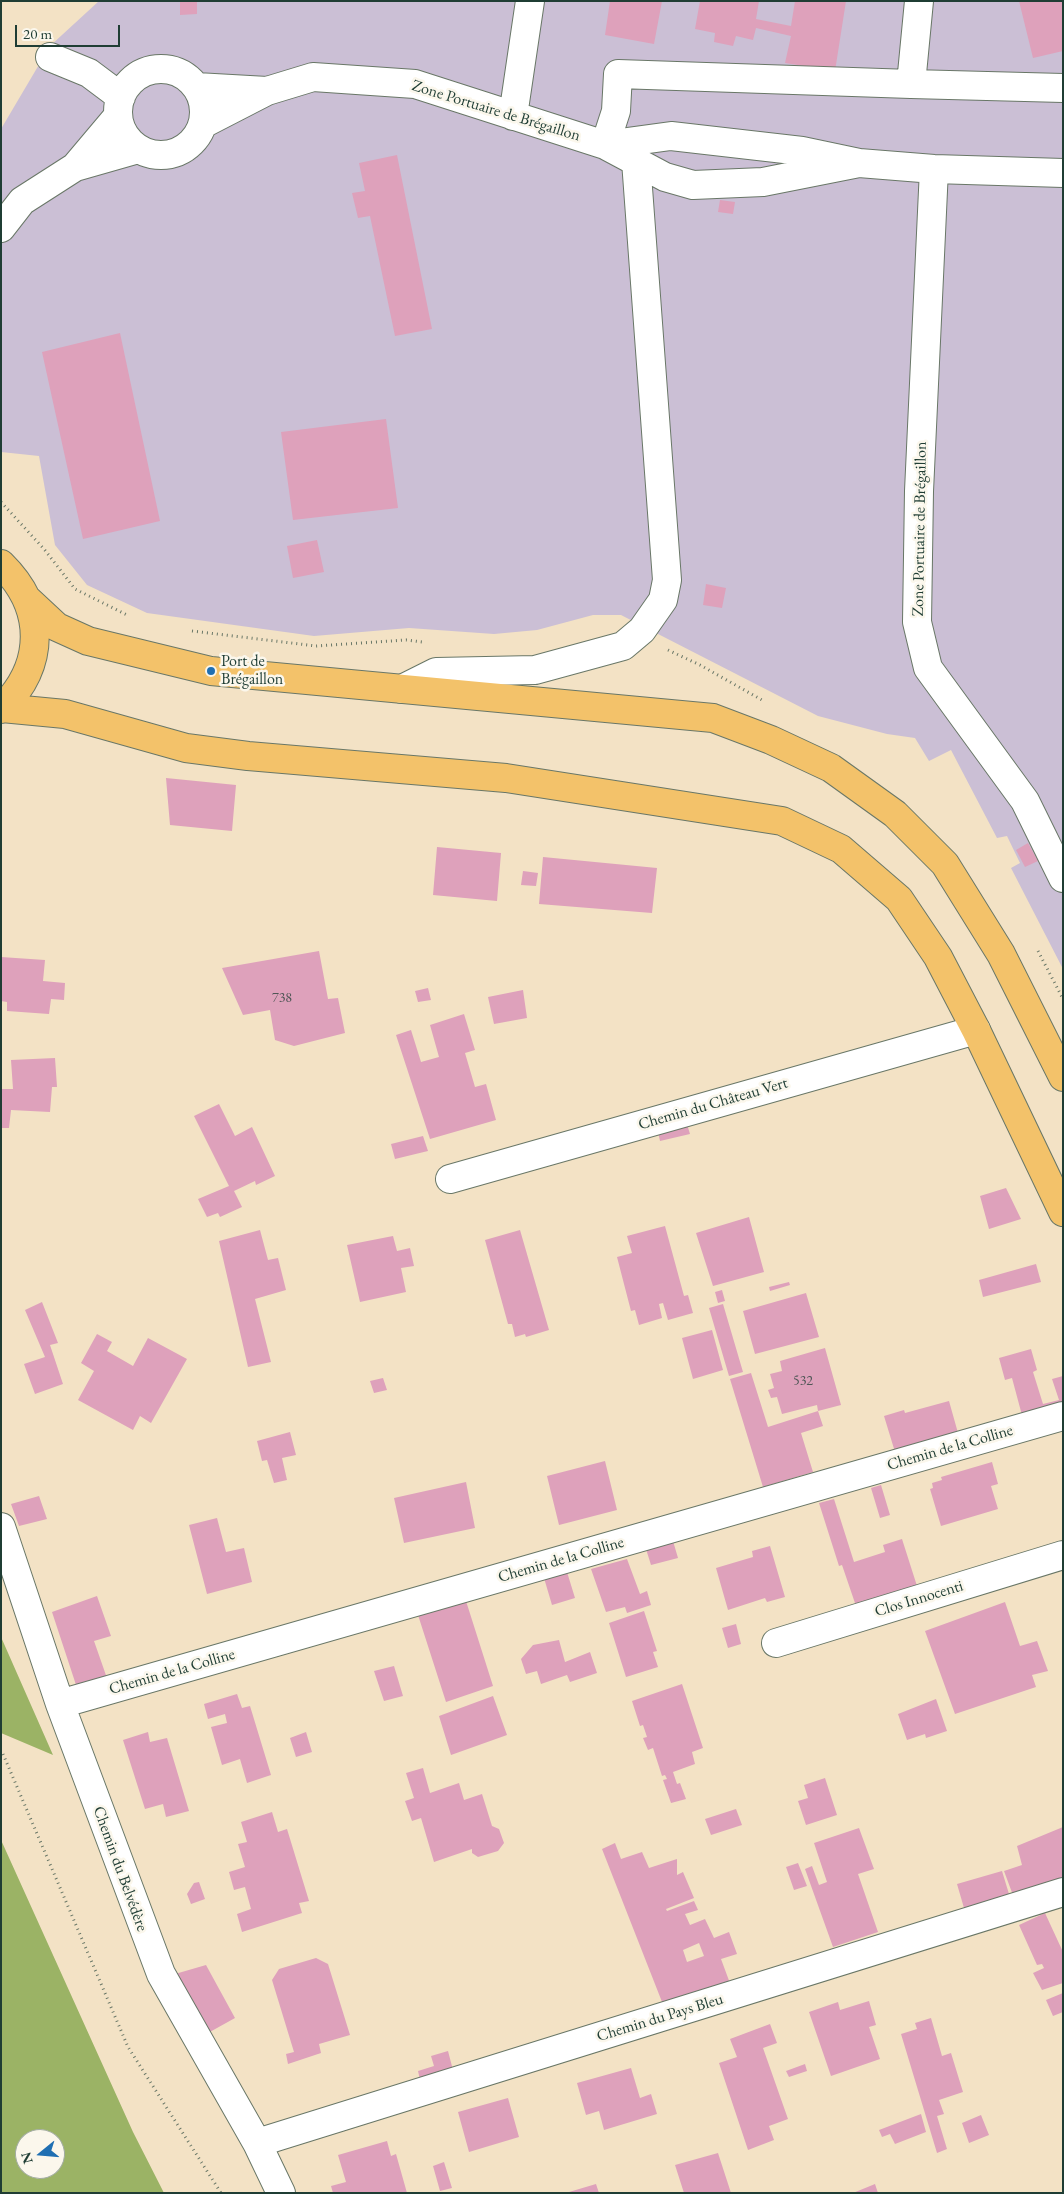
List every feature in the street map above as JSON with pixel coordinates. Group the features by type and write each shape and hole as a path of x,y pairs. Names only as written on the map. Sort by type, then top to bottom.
{"main road":[{"path":"1,564 15,578 28,600 57,627 88,642 201,669 713,718 771,740 831,768 895,814 945,864 1001,954 1063,1077"},
{"path":"2,709 22,686 33,659 35,629 28,600"},
{"path":"2,709 66,714 186,748 248,756 506,778 782,821 842,849 899,899 938,957 976,1030 1063,1212"}],"street":[{"path":"513,116 530,1"},
{"path":"911,84 919,1"},
{"path":"50,57 89,72 120,106 124,135 138,149 151,154 177,153 198,136 203,124 204,111 202,99 196,87 187,78 175,71 149,70 137,76 127,85 120,106 75,167"},
{"path":"1063,88 618,74 616,111 605,145 671,136 802,151 859,164 934,169 1063,173"},
{"name":"Zone Portuaire de Brégaillon","path":"267,91 313,77 415,84 605,145 665,177 693,185 763,182 859,164"},
{"path":"196,87 267,91"},
{"path":"203,124 267,91"},
{"path":"1,228 22,201 75,167 138,149"},
{"path":"402,689 436,672 535,670 623,646 642,630 662,600 667,580 636,161"},
{"name":"Zone Portuaire de Brégaillon","path":"934,169 919,491 917,622 928,668 1024,801 1063,878"},
{"name":"Chemin du Château Vert","path":"450,1178 976,1030"},
{"name":"Chemin de la Colline","path":"60,1704 1063,1416"},
{"name":"Chemin du Belvédère","path":"1,1527 60,1704 160,1974 257,2143 281,2193"},
{"name":"Clos Innocenti","path":"776,1643 1063,1555"},
{"name":"Chemin du Pays Bleu","path":"257,2143 1063,1892"}],"path":[{"path":"3,1754 128,2047 221,2193"}],"shaded area":[{"path":"99,1 1063,1 1063,969 1011,868 1020,863 1007,836 997,838 951,750 929,761 915,738 887,734 818,716 621,615 593,615 537,630 494,634 409,628 314,636 147,613 87,585 55,545 39,456 1,452 1,129 50,46"}],"green space":[{"path":"1,1637 53,1755 1,1733"},
{"path":"1,1840 133,2132 164,2193 1,2193"}],"building":[{"path":"180,1 197,1 197,14 180,15"},
{"path":"610,1 662,1 654,44 605,35"},
{"path":"700,1 759,1 756,19 791,26 795,1 846,1 835,71 785,63 791,36 756,28 753,40 736,36 733,46 714,42 715,33 695,29"},
{"path":"1019,1 1063,1 1063,51 1033,58"},
{"path":"397,155 432,329 395,336 370,216 358,218 352,193 365,191 359,163"},
{"path":"720,200 735,202 733,214 718,212"},
{"path":"120,333 160,521 83,539 42,352"},
{"path":"386,419 398,508 293,520 281,432"},
{"path":"317,540 324,572 293,578 287,546"},
{"path":"706,584 726,588 722,608 703,605"},
{"path":"166,778 236,785 232,831 170,825"},
{"path":"1028,843 1038,861 1025,867 1016,850"},
{"path":"437,847 501,853 497,901 433,895"},
{"path":"543,857 657,868 652,913 539,904"},
{"path":"523,871 538,873 536,886 521,885"},
{"path":"319,951 328,999 338,998 345,1033 294,1046 275,1040 270,1010 243,1015 222,968"},
{"path":"1,957 45,960 43,981 65,983 64,1000 51,999 49,1014 7,1011 7,1002 1,1001"},
{"path":"428,988 431,1000 418,1002 415,991"},
{"path":"523,990 527,1018 494,1024 488,997"},
{"path":"464,1014 475,1050 465,1053 475,1087 486,1084 496,1120 430,1139 396,1035 411,1030 421,1062 439,1057 430,1025"},
{"path":"55,1058 57,1087 52,1087 50,1112 11,1110 9,1128 1,1128 1,1089 13,1089 11,1060"},
{"path":"219,1104 235,1136 252,1127 275,1176 256,1185 255,1181 234,1191 242,1207 220,1217 218,1213 207,1217 198,1199 229,1186 194,1116"},
{"path":"686,1121 690,1134 660,1141 657,1127"},
{"path":"423,1136 428,1151 395,1159 391,1144"},
{"path":"1006,1188 1021,1219 989,1229 980,1196"},
{"path":"749,1217 764,1272 713,1286 696,1233"},
{"path":"665,1226 684,1296 688,1295 693,1313 668,1320 663,1303 659,1304 662,1318 639,1325 635,1310 631,1311 617,1257 632,1253 627,1236"},
{"path":"260,1230 268,1260 278,1258 286,1290 255,1299 271,1362 248,1367 219,1241"},
{"path":"520,1230 549,1330 526,1337 525,1334 515,1337 512,1324 508,1324 485,1240"},
{"path":"393,1236 397,1251 410,1248 414,1266 401,1268 406,1292 360,1302 347,1245"},
{"path":"1036,1264 1041,1282 983,1297 979,1280"},
{"path":"789,1282 790,1285 770,1291 769,1287"},
{"path":"722,1290 725,1301 718,1303 715,1292"},
{"path":"806,1293 819,1337 755,1354 743,1311"},
{"path":"42,1302 58,1343 50,1345 63,1384 35,1394 24,1364 45,1357 25,1310"},
{"path":"723,1304 743,1372 729,1376 709,1308"},
{"path":"712,1330 723,1370 693,1379 682,1338"},
{"path":"97,1334 112,1342 107,1351 133,1366 148,1338 187,1359 151,1423 140,1416 133,1430 78,1400 94,1371 81,1363"},
{"path":"825,1348 841,1405 818,1411 817,1405 782,1414 777,1397 771,1398 768,1390 774,1388 770,1374 782,1371 780,1361"},
{"path":"1031,1349 1037,1370 1033,1372 1043,1404 1059,1400 1052,1379 1063,1376 1063,1407 1023,1419 1012,1378 1005,1380 999,1358"},
{"path":"751,1373 768,1427 818,1411 823,1426 801,1433 813,1472 763,1487 730,1379"},
{"path":"383,1378 387,1390 374,1393 370,1381"},
{"path":"949,1401 958,1433 895,1452 884,1416 904,1410 905,1413"},
{"path":"290,1432 296,1455 282,1458 287,1480 274,1483 267,1460 262,1461 257,1441"},
{"path":"605,1461 617,1510 559,1525 547,1476"},
{"path":"992,1462 998,1484 991,1486 998,1509 941,1526 930,1489 933,1488 932,1483 942,1480 941,1477"},
{"path":"466,1482 475,1528 404,1543 394,1498"},
{"path":"881,1485 890,1515 880,1518 871,1488"},
{"path":"39,1496 47,1519 19,1526 11,1504"},
{"path":"834,1499 854,1562 885,1552 883,1545 902,1539 917,1586 856,1606 842,1565 839,1566 819,1503"},
{"path":"217,1518 226,1552 244,1548 252,1582 207,1594 189,1525"},
{"path":"673,1541 678,1558 651,1565 646,1549"},
{"path":"770,1546 785,1597 767,1602 765,1598 728,1610 716,1568 753,1557 752,1551"},
{"path":"627,1559 640,1594 647,1591 651,1605 627,1613 625,1607 606,1612 591,1569"},
{"path":"567,1572 575,1598 552,1605 544,1578"},
{"path":"97,1596 111,1636 94,1641 108,1681 78,1691 52,1612"},
{"path":"466,1601 493,1686 446,1702 418,1615"},
{"path":"1005,1602 1020,1646 1037,1641 1048,1671 1032,1675 1036,1687 955,1714 925,1631"},
{"path":"644,1611 657,1651 653,1652 658,1667 626,1677 609,1623"},
{"path":"736,1624 741,1644 728,1648 722,1628"},
{"path":"559,1640 565,1662 590,1652 597,1673 570,1682 567,1675 541,1684 537,1671 526,1674 521,1659 533,1645"},
{"path":"394,1666 403,1696 384,1701 374,1671"},
{"path":"682,1684 703,1748 692,1752 695,1764 673,1772 677,1784 680,1783 686,1799 671,1803 663,1780 667,1779 665,1775 662,1776 653,1748 648,1750 643,1738 647,1737 643,1725 640,1726 632,1701"},
{"path":"237,1694 242,1708 250,1706 271,1775 247,1783 240,1759 222,1765 211,1727 227,1723 225,1714 208,1719 204,1704"},
{"path":"493,1696 507,1735 451,1755 439,1716"},
{"path":"936,1699 947,1731 926,1738 925,1734 907,1740 898,1714"},
{"path":"148,1732 150,1742 167,1738 189,1811 166,1817 163,1804 145,1809 123,1740"},
{"path":"306,1732 312,1752 296,1757 290,1738"},
{"path":"423,1768 430,1793 459,1783 464,1800 482,1794 492,1826 499,1829 504,1843 498,1851 478,1857 472,1853 472,1849 434,1862 421,1818 412,1821 405,1801 414,1798 406,1773"},
{"path":"825,1778 837,1815 806,1825 798,1801 808,1798 804,1785"},
{"path":"736,1809 742,1825 711,1835 705,1819"},
{"path":"272,1812 278,1832 287,1829 309,1901 299,1903 302,1913 242,1932 237,1914 251,1909 245,1887 234,1890 229,1872 245,1867 238,1844 247,1842 241,1822"},
{"path":"1063,1827 1063,1883 1014,1898 1004,1871 1022,1865 1017,1846"},
{"path":"859,1828 874,1869 858,1874 878,1932 833,1947 805,1869 812,1866 819,1885 827,1882 814,1843"},
{"path":"615,1843 621,1859 642,1852 649,1868 677,1859 677,1875 683,1872 694,1898 666,1909 667,1911 694,1901 698,1910 685,1914 690,1925 705,1919 714,1938 729,1932 737,1954 721,1959 731,1986 664,2007 602,1849","holes":["699,1943 704,1956 687,1962 683,1950"]},
{"path":"798,1863 807,1886 794,1890 786,1867"},
{"path":"1002,1871 1009,1894 964,1908 957,1884"},
{"path":"199,1882 205,1899 191,1904 187,1894 194,1883"},
{"path":"1045,1913 1063,1952 1063,1983 1042,1990 1033,1973 1044,1968 1042,1964 1037,1965 1019,1925"},
{"path":"316,1958 328,1964 350,2035 319,2044 321,2053 288,2064 286,2054 294,2052 272,1980 279,1969"},
{"path":"206,1965 235,2018 208,2033 175,1974"},
{"path":"1063,1993 1063,2012 1053,2016 1046,2000"},
{"path":"869,2001 876,2025 869,2027 880,2059 831,2076 809,2012 838,2002 840,2010"},
{"path":"931,2018 942,2056 951,2053 963,2092 939,2100 944,2114 937,2116 947,2149 937,2153 901,2034 917,2029 915,2023"},
{"path":"770,2024 777,2043 763,2048 788,2119 769,2126 774,2140 748,2150 719,2063 737,2057 730,2039"},
{"path":"448,2051 454,2074 421,2084 418,2071 434,2066 431,2056"},
{"path":"805,2064 807,2071 789,2077 786,2071"},
{"path":"631,2068 640,2098 651,2094 657,2114 604,2130 599,2111 586,2115 577,2083"},
{"path":"508,2098 519,2137 469,2152 458,2112"},
{"path":"921,2114 926,2132 895,2144 890,2134 882,2137 879,2130"},
{"path":"981,2115 989,2135 969,2143 962,2123"},
{"path":"387,2141 391,2156 396,2154 407,2193 333,2193 331,2186 346,2182 338,2155"},
{"path":"718,2153 731,2193 684,2193 675,2165"},
{"path":"444,2162 452,2188 440,2191 433,2166"},
{"path":"596,2184 599,2193 569,2193 569,2192"},
{"path":"875,2184 878,2193 853,2193"}],"place":[{"name":"Port de Brégaillon","path":"211,671"}]}
